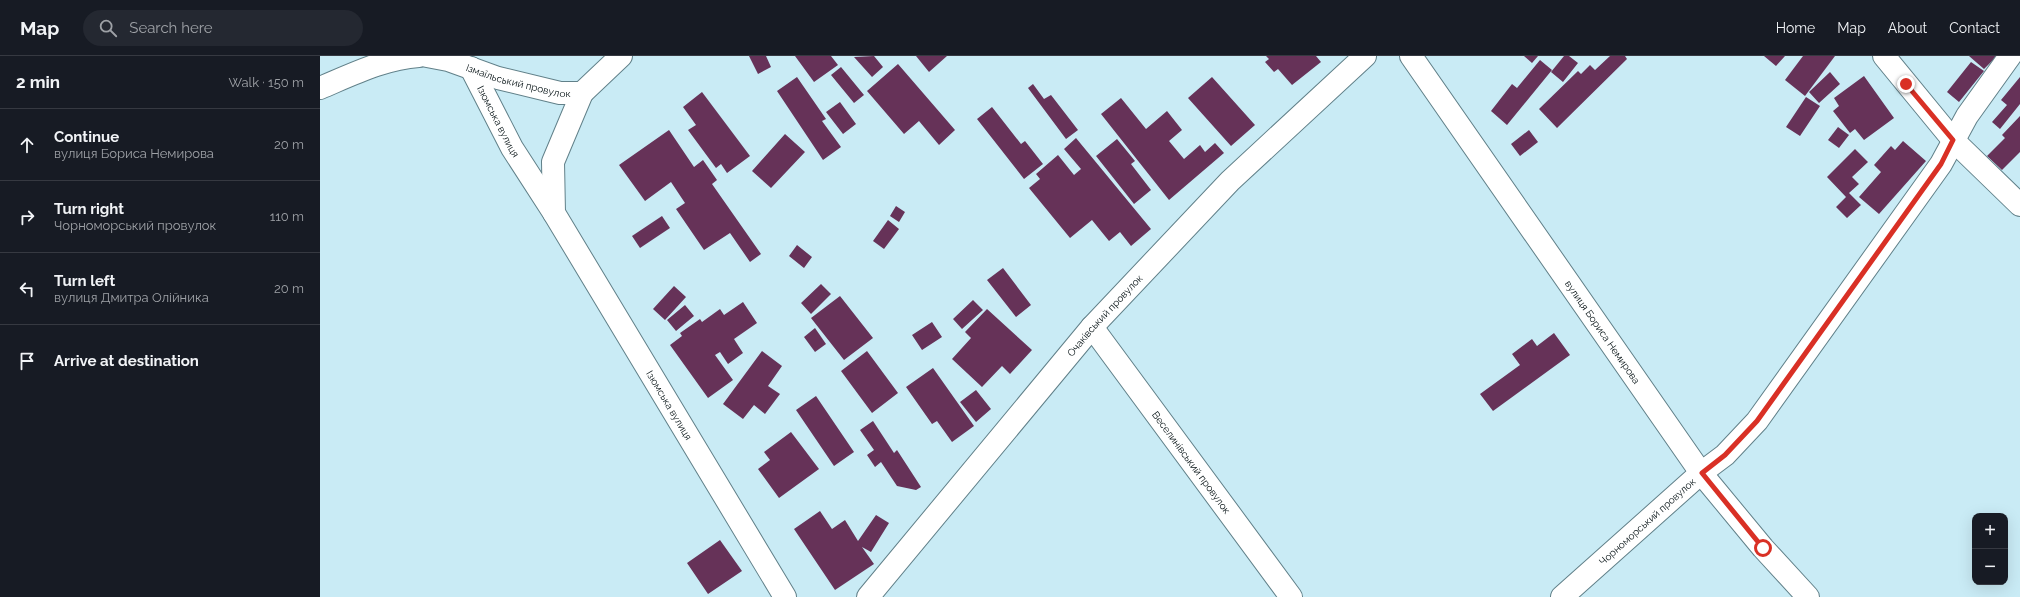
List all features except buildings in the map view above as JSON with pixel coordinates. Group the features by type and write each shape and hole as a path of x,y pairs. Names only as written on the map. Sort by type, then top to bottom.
{"street":[{"path":"320,88 385,63 405,57 419,56"},
{"name":"Ізмаїльський провулок","path":"428,56 448,60 498,78 560,93 582,93 621,56"},
{"name":"Очаківський провулок","path":"868,597 1092,327 1230,181 1365,56"},
{"name":"вулиця Бориса Немирова","path":"1411,56 1702,473 1763,548 1808,597"},
{"path":"1884,56 1953,140 2020,205"},
{"name":"Чорноморський провулок","path":"1562,597 1702,473 1725,455 1757,421 1941,164 1967,116 2010,56"},
{"name":"Ізюмська вулиця","path":"471,68 512,148 554,213 785,597"},
{"name":"Ізюмська вулиця","path":"554,213 553,162 582,93"},
{"name":"Веселинівський провулок","path":"1092,327 1291,597"}],"route":[{"path":"1763,548 1702,473 1725,455 1757,421 1941,164 1953,140 1906,84"}]}
